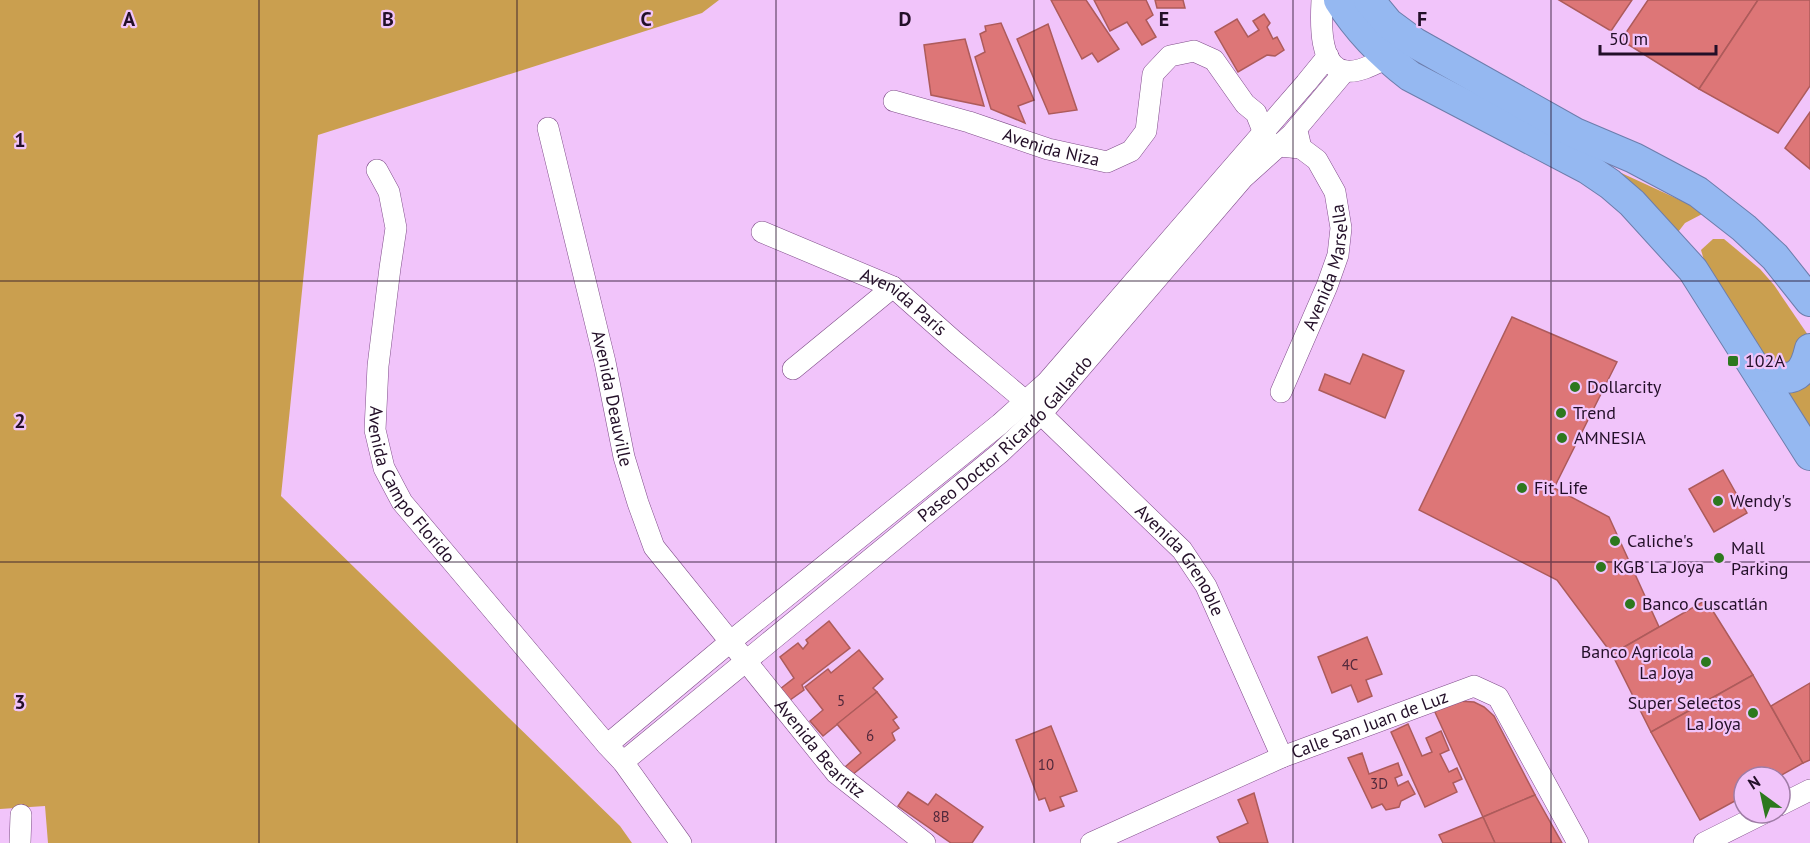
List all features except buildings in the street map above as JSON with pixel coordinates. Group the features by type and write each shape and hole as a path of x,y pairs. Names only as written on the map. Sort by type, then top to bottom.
{"highway":[{"path":"1339,0 1351,19 1387,58 1410,76 1588,169 1632,203 1693,270 1810,455"},
{"path":"1369,0 1388,23 1415,43 1575,133 1634,158 1698,192 1744,228 1775,257 1810,301"},
{"path":"1760,375 1790,378 1797,375 1810,349"},
{"path":"1810,407 1808,414 1810,428"}],"street":[{"path":"1322,0 1322,36 1328,57 1334,67 1346,71 1360,70 1387,58"},
{"name":"Avenida Niza","path":"894,101 969,122 1048,149 1107,162 1131,151 1146,131 1154,74 1170,56 1194,51 1214,60 1245,104 1269,126 1291,120 1299,138"},
{"name":"Paseo Doctor Ricardo Gallardo","path":"623,762 1000,453 1033,407 1047,382 1328,57"},
{"path":"1269,126 1299,138 1346,71"},
{"name":"Avenida Deauville","path":"548,128 605,362 624,457 638,503 654,547 730,642"},
{"name":"Avenida Marsella","path":"1281,392 1327,286 1338,255 1341,228 1335,192 1317,160 1299,138"},
{"name":"Avenida Campo Florido","path":"377,170 389,192 396,228 377,376 375,430 384,468 402,502 623,762 681,843"},
{"name":"Avenida París","path":"762,232 893,287 1033,407"},
{"path":"793,369 893,287"},
{"name":"Paseo Doctor Ricardo Gallardo","path":"607,745 730,642 981,439 1033,407"},
{"name":"Avenida Grenoble","path":"1033,407 1182,550 1206,586 1282,757"},
{"name":"Avenida Bearritz","path":"730,642 836,773 925,843"},
{"name":"Calle San Juan de Luz","path":"1091,843 1282,757 1474,686 1498,697 1578,843"},
{"path":"1792,799 1810,790"},
{"path":"20,843 21,815"},
{"path":"1704,843 1740,825"}],"shaded area":[{"path":"0,0 719,0 702,13 318,135 281,496 620,826 632,843 48,843 45,806 0,809"},
{"path":"1617,171 1706,212 1685,223 1675,236"},
{"path":"1713,239 1724,239 1760,269 1774,285 1810,338 1810,430 1708,274 1701,250"}],"place":[{"name":"102A","path":"1733,361"},
{"name":"Dollarcity","path":"1575,387"},
{"name":"Trend","path":"1561,413"},
{"name":"AMNESIA","path":"1562,438"},
{"name":"Fit Life","path":"1522,488"},
{"name":"Wendy's","path":"1718,501"},
{"name":"Caliche's","path":"1615,541"},
{"name":"Mall Parking","path":"1719,558"},
{"name":"KGB La Joya","path":"1601,567"},
{"name":"Banco Cuscatlán","path":"1630,604"},
{"name":"Banco Agricola La Joya","path":"1706,662"},
{"name":"Super Selectos La Joya","path":"1753,713"}]}
